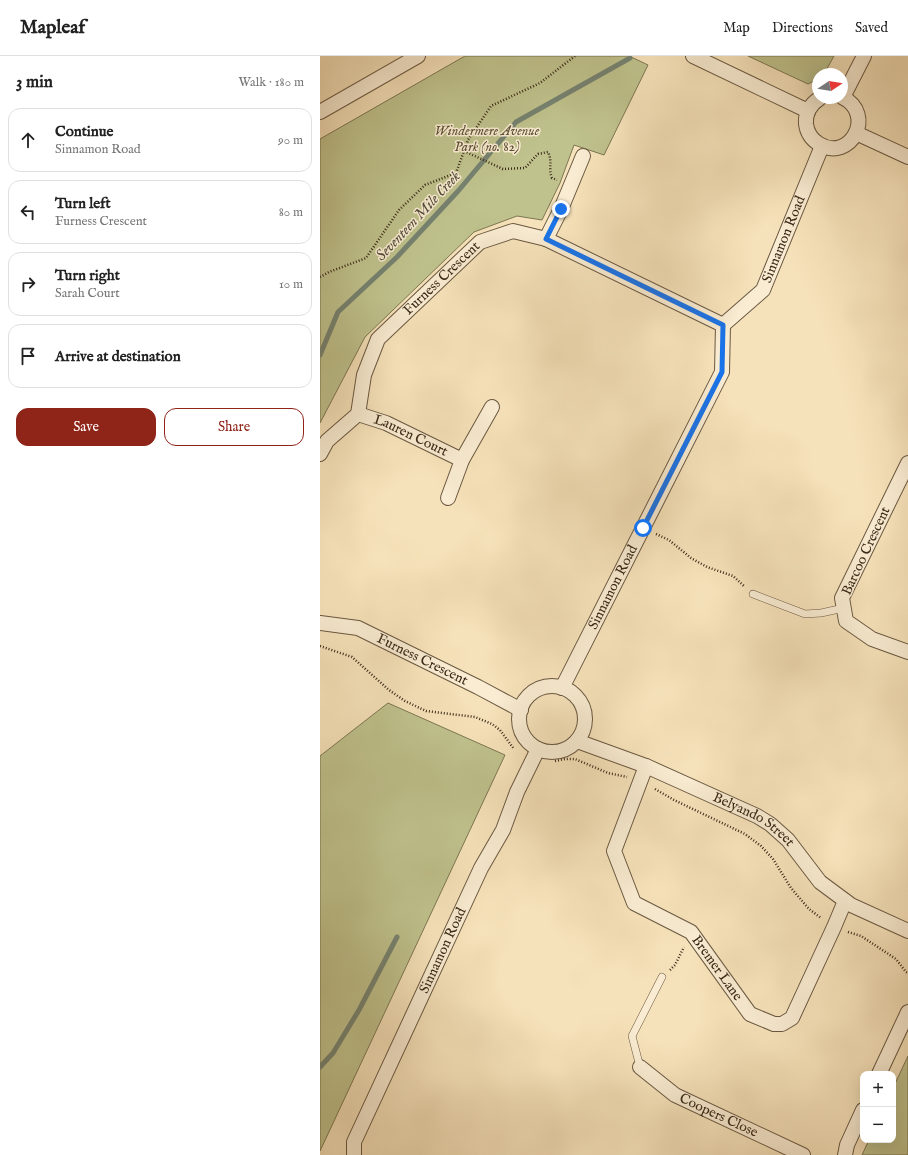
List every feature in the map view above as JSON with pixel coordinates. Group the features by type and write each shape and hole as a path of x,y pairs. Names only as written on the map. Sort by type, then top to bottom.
{"street":[{"path":"320,112 418,56"},
{"path":"693,56 808,111"},
{"path":"848,87 864,56"},
{"path":"812,104 808,111 806,120 807,128 815,142 830,148 846,144 856,133 858,126 857,112 848,100"},
{"path":"856,133 908,157"},
{"name":"Sinnamon Road","path":"562,688 722,372 723,325 762,290 822,146"},
{"path":"546,239 561,209 583,156"},
{"name":"Furness Crescent","path":"358,414 364,374 378,339 480,242 513,230 546,239 723,325"},
{"name":"Lauren Court","path":"448,498 462,460 492,407"},
{"path":"320,454 327,441 358,414"},
{"name":"Lauren Court","path":"358,414 386,423 462,460"},
{"name":"Barcoo Crescent","path":"908,463 842,598 846,621 872,639 908,652"},
{"name":"Furness Crescent","path":"320,623 358,628 478,687 521,710"},
{"path":"542,688 562,688 572,693 579,700 584,710 585,721 583,732 577,741 569,748 559,752 548,752 538,749 529,742 522,733 520,722 521,710 525,701 532,693 542,688"},
{"name":"Belyando Street","path":"577,741 646,766 757,816 770,824 788,840 820,882 845,901 908,931"},
{"name":"Sinnamon Road","path":"354,1155 354,1142 480,868 503,830 517,792 538,749"},
{"name":"Bremer Lane","path":"646,766 614,851 634,903 691,932 750,1014 774,1024 782,1024 792,1018 845,901"},
{"path":"881,1071 908,1012"},
{"name":"Coopers Close","path":"640,1068 675,1096 803,1155"},
{"path":"845,1155 847,1145 860,1117"}],"lane":[{"path":"753,594 805,614 821,613 844,608"},
{"path":"640,1068 632,1036 662,977"}],"path":[{"path":"320,278 329,272 366,258 399,210 425,185 456,173 468,140 491,106 540,83 575,56"},
{"path":"464,151 503,169 525,168 538,154 548,152 552,160 549,171 552,178 571,185"},
{"path":"643,528 669,540 691,558 707,567 733,576 753,594"},
{"path":"320,646 352,657 389,690 405,702 426,711 475,717 492,724 500,730 514,749"},
{"path":"555,761 575,759 608,773 641,780 674,800 745,834 761,846 773,859 791,888 809,908 834,927 861,936 896,959 908,973"},
{"path":"662,977 675,965 691,932"}],"green space":[{"name":"Windermere Avenue Park (no. 82)","path":"465,56 629,56 648,65 604,155 574,145 560,183 542,220 517,216 474,232 365,337 320,423 320,139"},
{"path":"748,56 834,56 827,68 812,68 812,82 808,84"},
{"path":"388,703 505,755 320,1151 320,756"},
{"path":"908,1056 908,1155 862,1155 868,1143 896,1143 896,1082"}],"waterway":[{"name":"Seventeen Mile Creek","path":"320,355 338,312 397,257 459,190 516,122 630,58"},
{"path":"320,1067 333,1053 359,1010 397,937"}],"route":[{"path":"561,209 546,239 723,325 722,372 643,528"}]}
